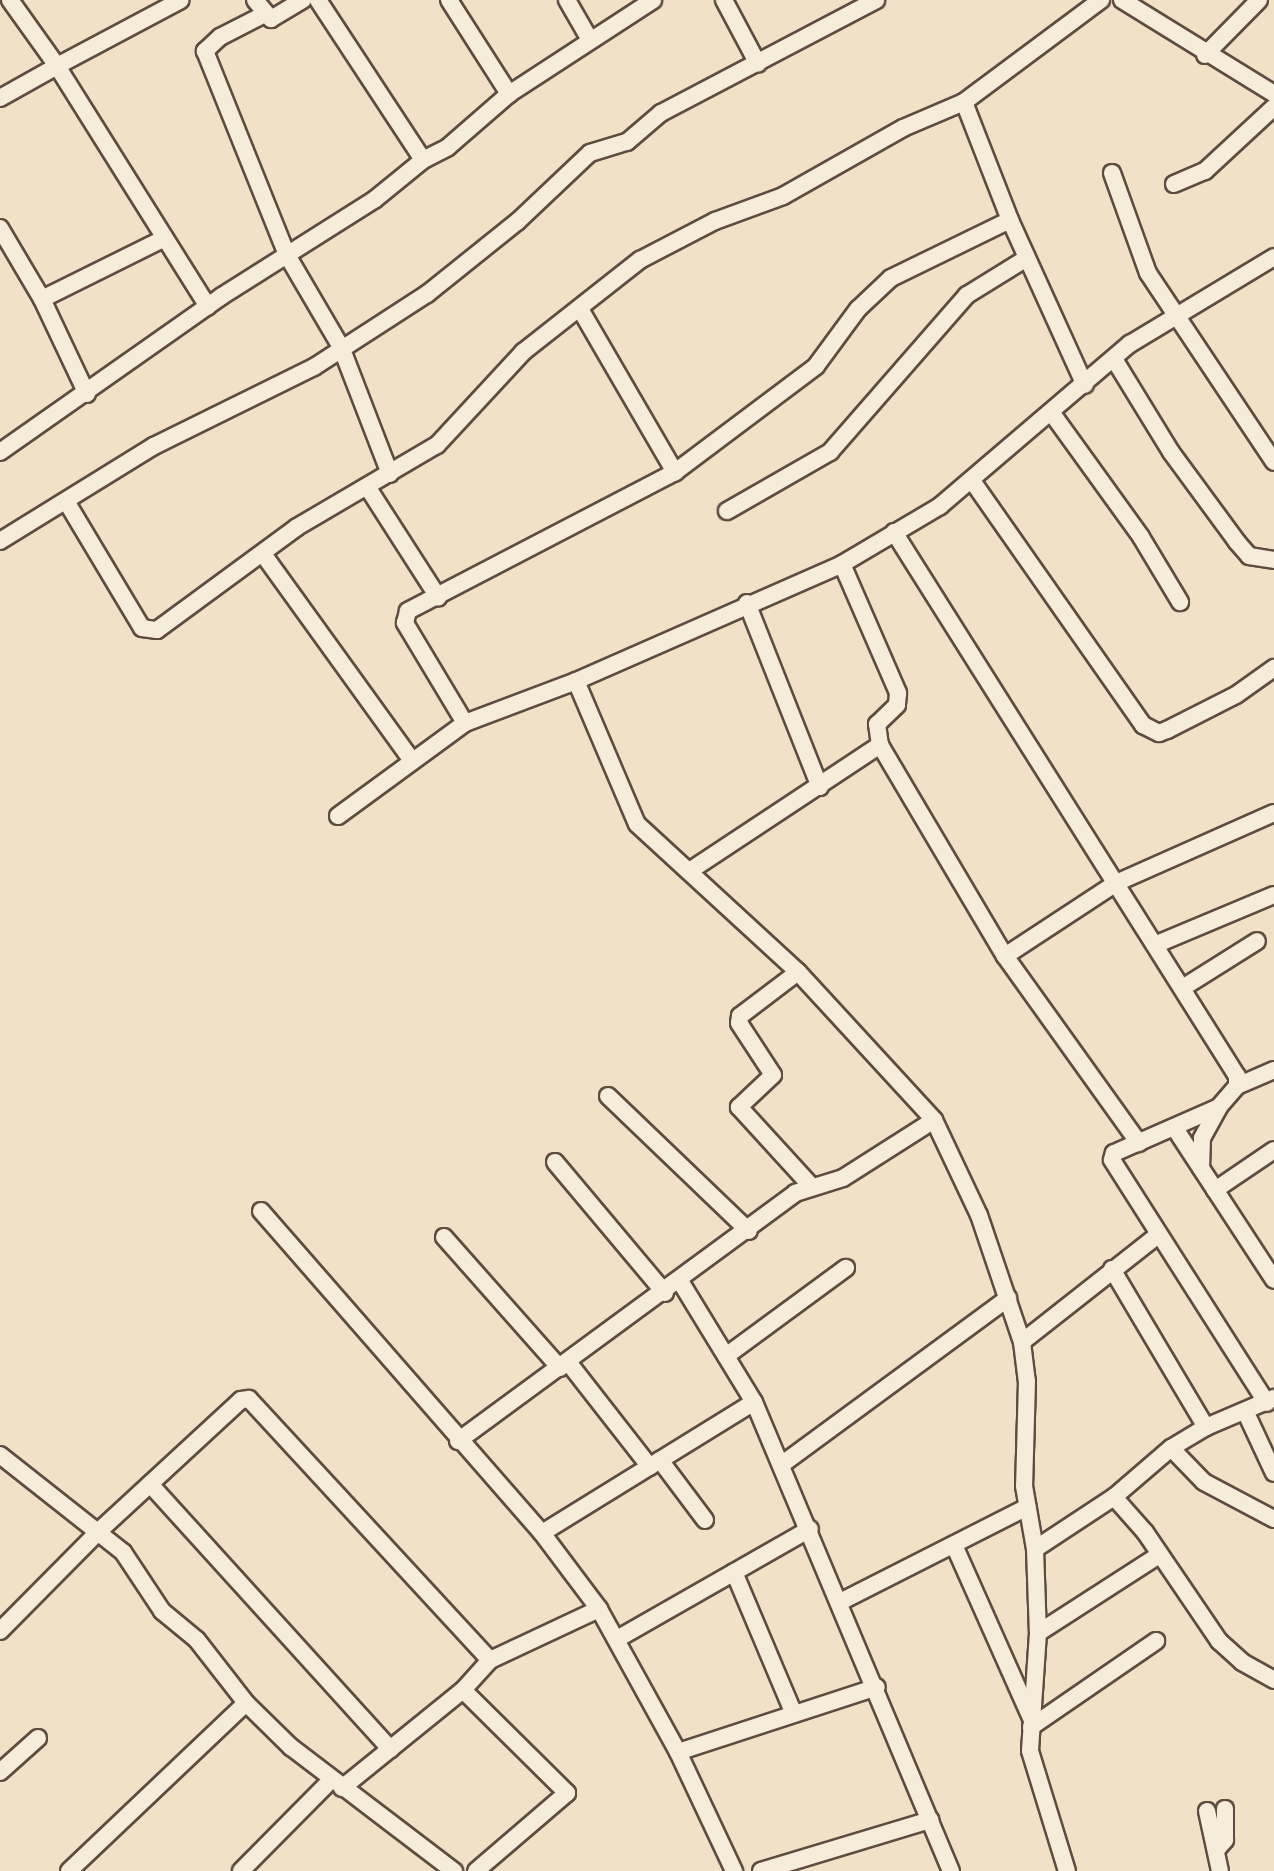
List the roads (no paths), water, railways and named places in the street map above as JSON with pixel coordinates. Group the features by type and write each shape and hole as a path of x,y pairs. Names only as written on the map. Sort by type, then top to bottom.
{"street":[{"path":"10,0 57,66 208,307"},
{"path":"255,0 263,15 271,19 303,0"},
{"path":"318,0 423,160"},
{"path":"449,0 509,94"},
{"path":"567,0 590,40"},
{"path":"0,452 87,394 208,307 373,201 423,160 448,147 509,94 653,0"},
{"path":"724,0 758,64"},
{"path":"0,541 154,446 298,376 445,282 517,222 590,153 627,142 661,113 876,0"},
{"path":"66,501 142,628 149,632 263,554 297,527 368,488 436,445 512,363 640,260 715,221 783,195 903,128 964,102 1101,0"},
{"path":"1122,0 1205,55 1274,94"},
{"path":"1205,55 1259,0"},
{"path":"0,98 177,1"},
{"path":"263,15 220,37 205,51 287,256 341,347 390,474"},
{"path":"964,102 1010,220 1085,385"},
{"path":"1174,184 1205,171 1274,107"},
{"path":"1112,173 1148,273 1274,462"},
{"path":"465,723 405,623 408,611 676,472 816,366 858,309 891,278 1010,220"},
{"path":"0,228 42,299 87,394"},
{"path":"42,299 165,238"},
{"path":"338,816 411,759 465,723 576,681 747,603 842,564 973,482 1114,359 1175,314 1274,257"},
{"path":"727,511 830,452 967,295 1027,258"},
{"path":"580,309 676,472"},
{"path":"1114,359 1171,452 1237,542 1249,556 1274,560"},
{"path":"1051,412 1141,537 1180,602"},
{"path":"973,482 1143,725 1159,733 1167,730 1236,695 1274,668"},
{"path":"368,488 438,597"},
{"path":"894,532 1184,987 1237,1076 1237,1086"},
{"path":"263,554 411,759"},
{"path":"842,564 898,693 897,705 877,724 880,745 1005,956 1139,1143"},
{"path":"747,603 820,788"},
{"path":"576,681 629,814 646,835 691,870 798,972 934,1120 979,1215 1021,1342 1027,1381 1027,1507 1035,1549 1038,1633 1030,1751 1067,1871"},
{"path":"691,870 820,788 880,745"},
{"path":"1005,956 1116,883 1274,813"},
{"path":"1157,944 1274,895"},
{"path":"1184,987 1257,941"},
{"path":"798,972 740,1016 739,1023 773,1075 739,1107 812,1187"},
{"path":"1201,1168 1202,1138 1219,1107 1237,1086 1274,1070"},
{"path":"608,1096 749,1231"},
{"path":"1035,1549 1114,1497 1171,1448 1206,1427 1271,1401 1112,1160 1114,1153 1175,1130 1219,1107"},
{"path":"458,1441 665,1293 795,1193 843,1178 934,1120"},
{"path":"1175,1130 1274,1280"},
{"path":"1215,1190 1274,1150"},
{"path":"555,1162 665,1293"},
{"path":"261,1211 458,1441 542,1533 599,1609 678,1752 734,1871"},
{"path":"1021,1342 1159,1234"},
{"path":"444,1237 705,1520"},
{"path":"726,1356 846,1268"},
{"path":"1112,1269 1206,1427"},
{"path":"680,1281 754,1402 877,1687 951,1871"},
{"path":"781,1465 1008,1298"},
{"path":"0,1631 99,1531 241,1400 254,1401 490,1660"},
{"path":"542,1533 754,1402"},
{"path":"1246,1413 1274,1473"},
{"path":"1171,1448 1205,1482 1274,1519"},
{"path":"0,1455 99,1531 137,1567 162,1611 197,1640 246,1703 336,1784 445,1869"},
{"path":"150,1484 390,1749"},
{"path":"1114,1497 1159,1555 1219,1642 1242,1662 1274,1680"},
{"path":"840,1602 1027,1507"},
{"path":"617,1639 810,1528"},
{"path":"954,1545 1031,1724"},
{"path":"1038,1633 1159,1555"},
{"path":"734,1572 794,1714"},
{"path":"241,1871 336,1784 390,1749 463,1690 490,1660 599,1609"},
{"path":"1031,1724 1156,1641"},
{"path":"678,1752 877,1687"},
{"path":"463,1690 567,1793 476,1871"},
{"path":"69,1871 246,1703"},
{"path":"0,1772 38,1738"},
{"path":"1218,1848 1225,1840 1225,1809"},
{"path":"1207,1811 1218,1848 1220,1871"},
{"path":"761,1871 930,1820"}]}
